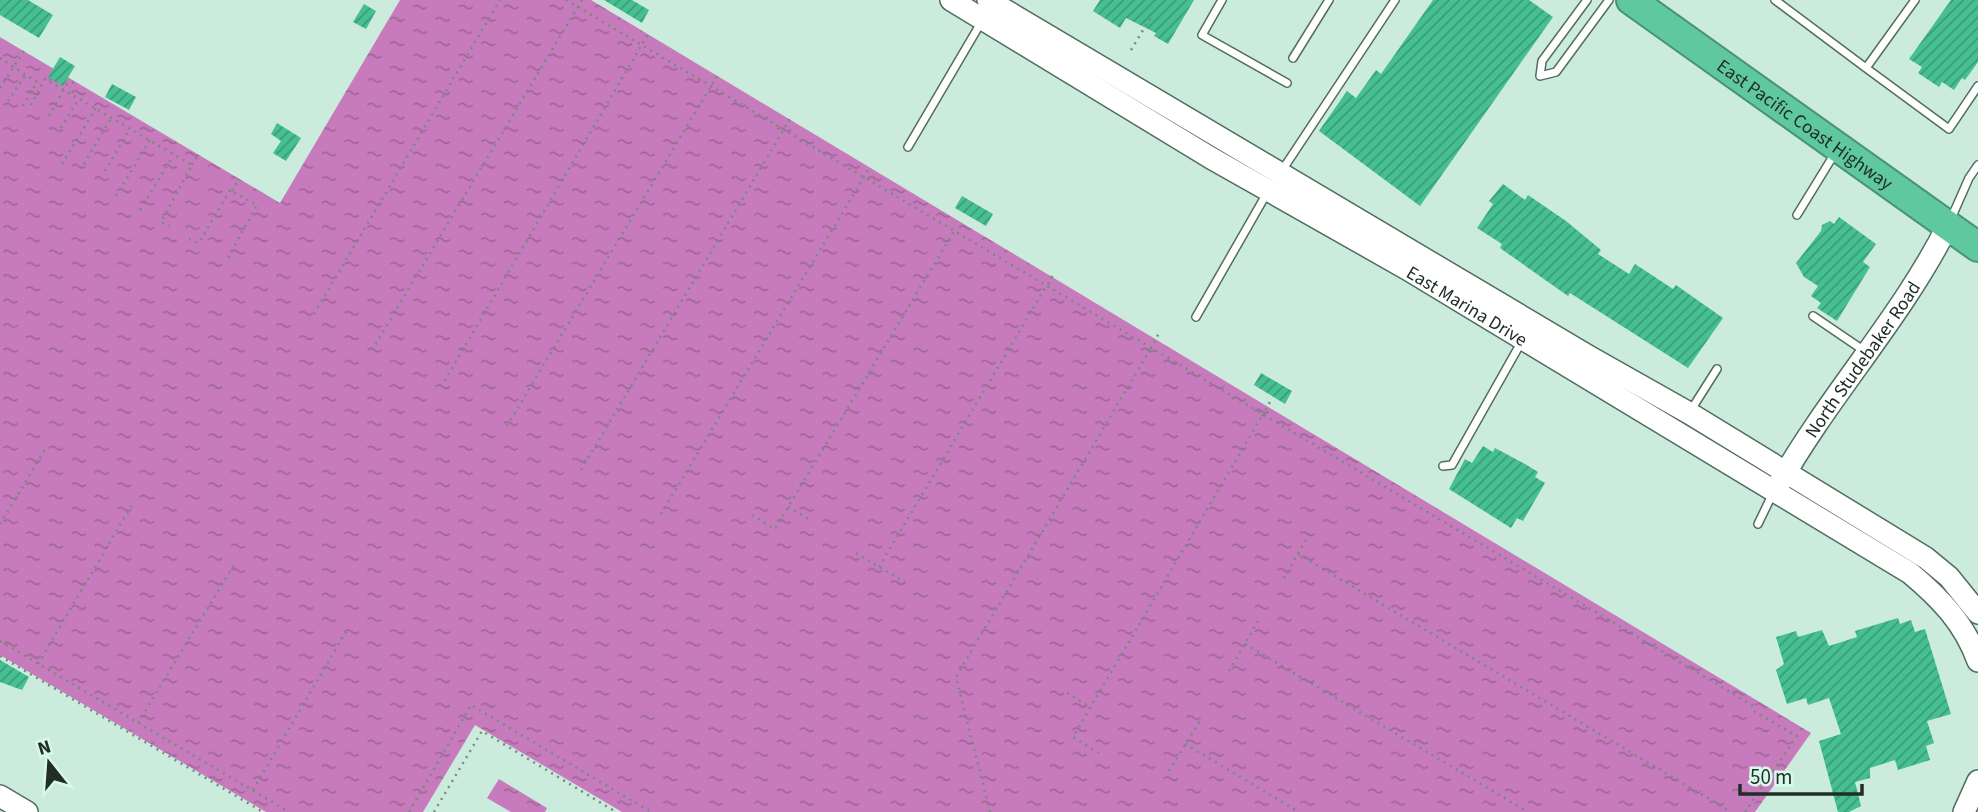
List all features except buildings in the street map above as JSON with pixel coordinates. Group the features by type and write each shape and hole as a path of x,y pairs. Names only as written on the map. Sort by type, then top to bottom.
{"highway":[{"name":"East Pacific Coast Highway","path":"1631,0 1978,247"}],"main road":[{"name":"East Marina Drive","path":"951,0 988,7 1210,158 1275,181 1407,269 1689,413 1926,558 1949,577 1978,613"},
{"name":"North Studebaker Road","path":"1774,492 1928,265 1948,225"},
{"name":"East Marina Drive","path":"1528,332 1774,492 1910,573 1940,598 1967,635 1978,661"},
{"path":"1964,812 1978,781"},
{"path":"0,796 27,812"}],"lane":[{"path":"1222,0 1202,35 1287,83"},
{"path":"1293,58 1329,0"},
{"path":"1196,317 1275,181 1395,0"},
{"path":"1587,0 1542,61 1540,76 1556,72 1609,0"},
{"path":"1775,0 1949,129 1978,86"},
{"path":"1866,68 1915,0"},
{"path":"908,147 988,7"},
{"path":"1797,215 1838,148"},
{"path":"1948,225 1969,178 1978,165"},
{"path":"1813,316 1867,353"},
{"path":"1443,466 1452,465 1528,332"},
{"path":"1689,413 1717,369"},
{"path":"1758,524 1774,492"}],"path":[{"path":"314,314 500,0"},
{"path":"566,0 1752,705 1755,712 1797,736 1745,812"},
{"path":"372,350 582,0"},
{"path":"1131,50 1152,15"},
{"path":"441,387 648,34"},
{"path":"0,88 23,51"},
{"path":"0,59 37,82 21,108"},
{"path":"8,101 26,75"},
{"path":"508,426 717,76"},
{"path":"31,105 45,79 192,165"},
{"path":"49,116 67,83 75,82"},
{"path":"61,128 79,97"},
{"path":"62,164 96,108"},
{"path":"85,164 112,117"},
{"path":"581,470 790,119"},
{"path":"105,171 130,129"},
{"path":"116,196 150,140"},
{"path":"140,210 174,155"},
{"path":"170,226 161,222 198,155"},
{"path":"661,514 870,167"},
{"path":"189,239 199,243 239,179"},
{"path":"228,258 257,205 232,191"},
{"path":"752,515 775,528 955,230"},
{"path":"1041,295 1055,272"},
{"path":"879,567 1047,285"},
{"path":"990,812 956,677 1159,333"},
{"path":"1144,360 1151,347"},
{"path":"1099,753 1073,737 1271,400"},
{"path":"1257,425 1264,414"},
{"path":"0,524 45,450"},
{"path":"38,664 133,503"},
{"path":"788,507 812,521"},
{"path":"1284,578 1311,531"},
{"path":"856,553 906,583"},
{"path":"1298,554 1731,812"},
{"path":"138,723 235,563"},
{"path":"1229,671 1258,621"},
{"path":"253,790 347,631"},
{"path":"0,641 289,812"},
{"path":"1245,644 1528,812"},
{"path":"0,656 263,812"},
{"path":"1067,693 1090,707"},
{"path":"409,812 471,705 652,812"},
{"path":"1169,771 1201,719"},
{"path":"434,812 482,731 616,812"},
{"path":"1185,744 1299,812"}],"water":[{"path":"400,0 591,0 1811,733 1755,812 622,812 475,725 423,812 266,812 0,655 0,37 280,203"},
{"path":"499,779 547,808 545,812 511,812 487,798"}]}
